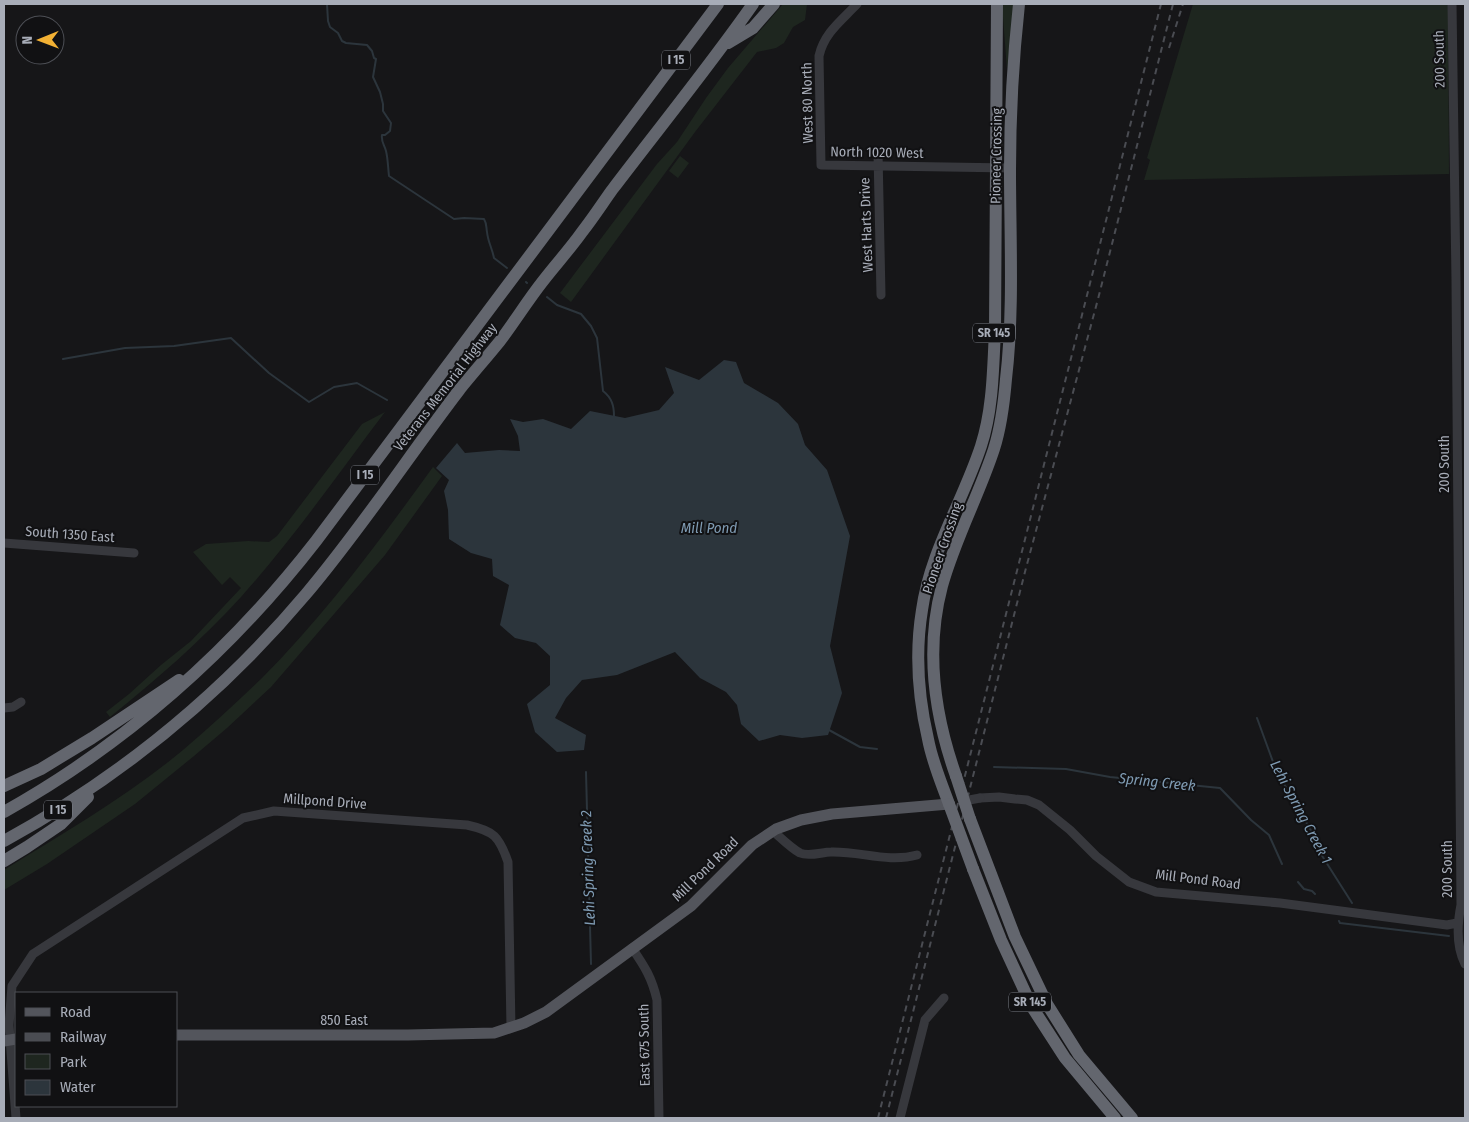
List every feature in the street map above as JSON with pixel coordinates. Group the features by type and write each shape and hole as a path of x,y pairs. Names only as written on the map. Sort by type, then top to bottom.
{"highway":[{"path":"635,116 708,4"},
{"name":"Veterans Memorial Highway","path":"4,812 54,782 127,732 165,701 212,658 270,598 306,554 718,4"},
{"name":"Veterans Memorial Highway","path":"4,841 52,814 110,776 159,739 214,691 268,638 331,563 451,401 582,233 609,194 724,45 753,4"},
{"path":"724,45 753,28 774,4"},
{"name":"Pioneer Crossing","path":"997,4 994,330 993,378 989,413 982,444 973,469 939,548 928,580 918,644 918,678 928,740 934,760 1001,940 1032,1007 1064,1058 1115,1118"},
{"name":"Pioneer Crossing","path":"1019,4 1012,73 1010,168 1011,330 1002,413 995,447 942,586 933,645 933,675 936,704 948,756 1015,937 1046,1004 1079,1055 1132,1118"},
{"path":"1010,168 1015,156 1017,142 1019,75 1027,4"},
{"path":"4,786 41,769 92,738 212,658"},
{"path":"4,861 61,824 110,776"}],"main road":[{"name":"Mill Pond Road","path":"511,1028 546,1012 691,906 752,845 773,831 801,820 832,814 949,804"},
{"name":"850 East","path":"178,1035 408,1035 494,1032 511,1028"}],"street":[{"name":"West 80 North","path":"822,165 819,56 824,41 857,4"},
{"name":"200 South","path":"1452,4 1461,281 1463,693 1461,905 1457,923 1459,944 1465,964"},
{"name":"West Harts Drive","path":"878,153 881,295"},
{"name":"North 1020 West","path":"822,165 1010,168"},
{"name":"South 1350 East","path":"4,543 134,553"},
{"path":"4,708 13,707 21,702"},
{"name":"Mill Pond Road","path":"964,801 999,797 1026,800 1039,805 1070,830 1096,856 1129,882 1156,892 1280,903 1447,925 1457,923"},
{"name":"Millpond Drive","path":"10,1040 9,1025 12,986 33,954 243,818 274,811 468,825 486,829 496,837 503,848 508,862 511,1028"},
{"path":"773,831 800,853 806,855 828,852 865,854 883,858 908,858 917,855"},
{"name":"East 675 South","path":"632,948 654,984 657,1000 659,1118"},
{"path":"900,1118 925,1020 944,998"},
{"path":"10,1040 15,1105"}],"green space":[{"path":"783,4 807,4 805,20 793,27 784,43 776,48 757,52 695,132 571,302 560,293 657,164 677,142 728,68"},
{"path":"1002,4 1014,4 1007,70"},
{"path":"1193,4 1448,4 1449,174 1144,180 1150,160 1147,158"},
{"path":"680,156 689,163 678,178 669,171"},
{"path":"385,412 297,529 241,597 178,660 110,717 106,712 191,641 241,588 230,577 222,585 193,552 206,544 248,541 269,542 277,536 362,424"},
{"path":"433,467 442,476 385,555 271,687 227,728 135,804 47,864 4,890 4,870 96,813 162,767 203,733 261,679 330,603"}],"water":[{"name":"Mill Pond","path":"724,360 736,362 744,383 778,403 798,424 805,445 827,470 850,536 830,646 842,693 828,735 802,738 780,735 759,741 741,724 737,705 726,692 700,678 675,652 617,675 582,680 566,698 555,718 586,735 584,750 557,752 535,732 527,704 550,685 550,656 536,643 515,638 500,625 509,585 493,576 492,559 471,553 449,539 448,510 444,491 449,480 436,468 457,443 465,453 499,450 520,451 518,436 510,419 523,422 543,419 571,429 590,411 625,418 659,410 674,393 665,367 699,380"}],"waterway":[{"path":"327,4 330,27 338,33 342,41 367,45 376,59 373,77 380,92 383,111 391,123 390,131 382,135 382,141 387,154 389,176 454,219 484,219 494,258 507,268"},
{"path":"547,297 557,305 581,314 591,326 597,338 603,391 612,402 614,416"},
{"path":"63,359 125,348 174,346 231,338 269,373 309,402 334,387 357,383 387,400"},
{"name":"Lehi Spring Creek 1","path":"1257,718 1276,770 1313,834 1319,851 1352,903"},
{"name":"Spring Creek","path":"829,730 860,747 877,749"},
{"name":"Spring Creek","path":"994,767 1066,769 1110,777 1220,788 1251,820 1269,835 1282,864"},
{"name":"Lehi Spring Creek 2","path":"586,772 591,964"},
{"name":"Spring Creek","path":"1298,882 1304,889 1315,894"},
{"name":"Spring Creek","path":"1339,921 1340,923 1449,936"}],"railway":[{"path":"878,1118 1161,4"},
{"path":"886,1118 1026,568 1098,299 1173,4"},
{"path":"1169,48 1183,4"}]}
